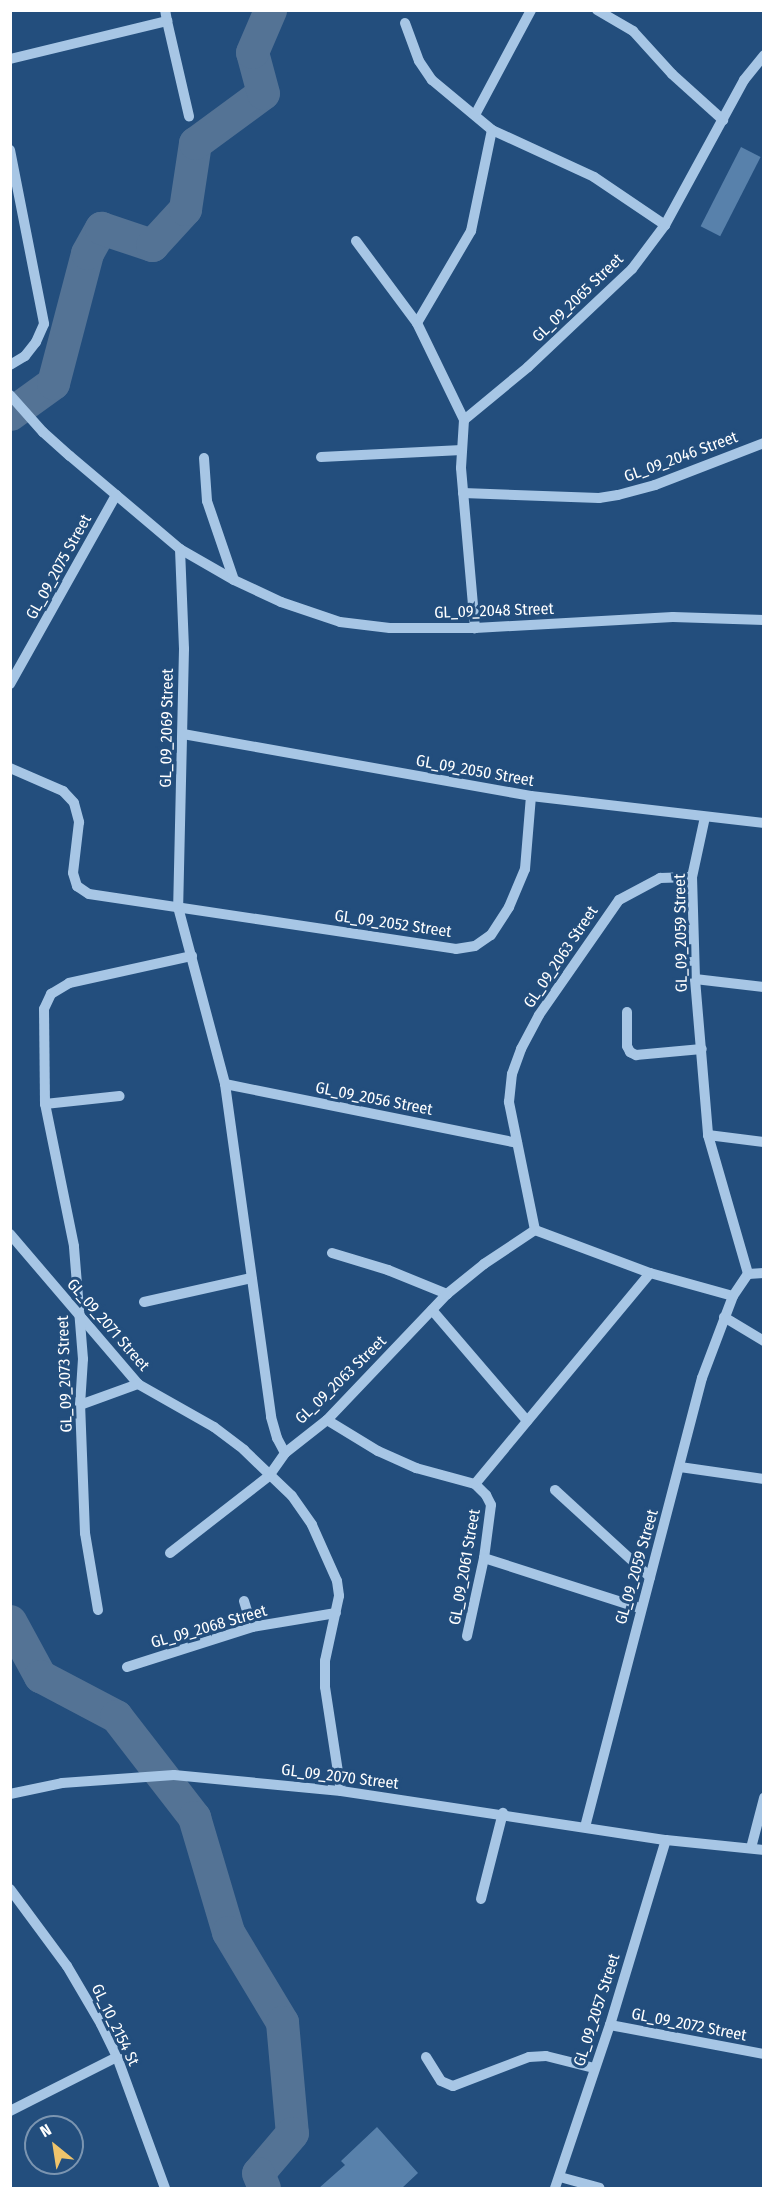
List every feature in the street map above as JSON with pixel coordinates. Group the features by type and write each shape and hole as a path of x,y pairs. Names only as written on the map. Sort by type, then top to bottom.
{"street":[{"path":"476,115 531,10"},
{"path":"597,10 633,31 672,74 723,120"},
{"path":"10,59 166,16 189,116"},
{"path":"405,23 419,61 432,80 492,130 594,177 665,225"},
{"name":"GL_09_2065 Street","path":"464,420 528,367 632,269 665,225 744,80 764,56"},
{"path":"417,323 471,231 492,130"},
{"path":"10,150 44,324 36,342 25,356 10,365"},
{"path":"356,241 417,323 464,420 463,494 475,628"},
{"name":"GL_09_2048 Street","path":"10,395 43,432 180,549 234,580 281,602 340,622 390,628 475,628 673,617 764,620"},
{"name":"GL_09_2046 Street","path":"463,494 599,498 618,495 655,485 764,443"},
{"path":"321,457 462,450"},
{"path":"204,458 207,501 234,580"},
{"name":"GL_09_2075 Street","path":"10,684 116,495"},
{"name":"GL_09_2069 Street","path":"180,549 184,648 178,907 225,1084 243,1199 250,1278 271,1417 277,1438 285,1453"},
{"name":"GL_09_2050 Street","path":"183,734 531,796 764,823"},
{"path":"10,768 63,791 74,803 79,822 73,873 77,886 89,894 178,907"},
{"name":"GL_09_2052 Street","path":"178,907 456,949 475,946 491,935 509,907 525,869 531,796"},
{"name":"GL_09_2059 Street","path":"585,1827 640,1608 680,1467 702,1378 733,1296 748,1274 708,1135 695,979 692,877 705,817"},
{"name":"GL_09_2063 Street","path":"170,1553 269,1476 285,1453 327,1419 447,1294 484,1264 535,1230 509,1102 512,1074 521,1049 539,1015 619,900 660,878 692,877"},
{"name":"GL_09_2073 Street","path":"98,1610 85,1533 80,1405 83,1359 74,1246 45,1104 44,1010 51,994 69,983 192,956"},
{"path":"695,979 764,987"},
{"path":"627,1012 627,1046 630,1052 636,1055 702,1049"},
{"name":"GL_09_2056 Street","path":"225,1084 517,1143"},
{"path":"45,1104 120,1096"},
{"path":"708,1135 764,1142"},
{"path":"535,1230 650,1273 733,1296"},
{"name":"GL_09_2071 Street","path":"10,1234 138,1384 214,1427 244,1450 292,1496 312,1525 337,1581 339,1596 325,1661 325,1688 341,1791"},
{"path":"332,1253 388,1270 447,1294"},
{"name":"GL_09_2061 Street","path":"467,1636 484,1558 492,1505 475,1484 650,1273"},
{"path":"748,1274 764,1273"},
{"path":"144,1302 250,1278"},
{"path":"432,1310 527,1421"},
{"path":"724,1317 764,1341"},
{"path":"80,1405 138,1384"},
{"path":"327,1419 378,1451 416,1468 475,1484"},
{"path":"680,1467 764,1479"},
{"path":"555,1490 650,1577"},
{"path":"484,1558 640,1608"},
{"path":"244,1601 252,1627"},
{"name":"GL_09_2068 Street","path":"127,1667 252,1627 336,1612"},
{"name":"GL_09_2070 Street","path":"10,1794 62,1783 174,1775 341,1791 666,1840 764,1850"},
{"path":"751,1848 764,1798"},
{"path":"481,1899 503,1814"},
{"name":"GL_09_2057 Street","path":"555,2188 609,2025 666,1840"},
{"name":"GL_10_2154 St","path":"10,1889 67,1966 117,2056 165,2188"},
{"name":"GL_09_2072 Street","path":"609,2025 764,2054"},
{"path":"10,2111 117,2056"},
{"path":"426,2057 441,2080 446,2085 453,2086 529,2057 546,2056 594,2068"},
{"path":"560,2177 600,2188"}],"building":[{"path":"741,147 761,157 720,236 701,226"},
{"path":"377,2127 418,2173 402,2188 319,2188 345,2165 341,2161"}],"waterway":[{"path":"10,414 53,383 87,253 101,228 152,245 185,209 195,143 263,93 252,52 270,10"},
{"path":"10,1621 40,1676 116,1716 194,1817 228,1932 282,2022 292,2133 258,2173 264,2188"}]}
